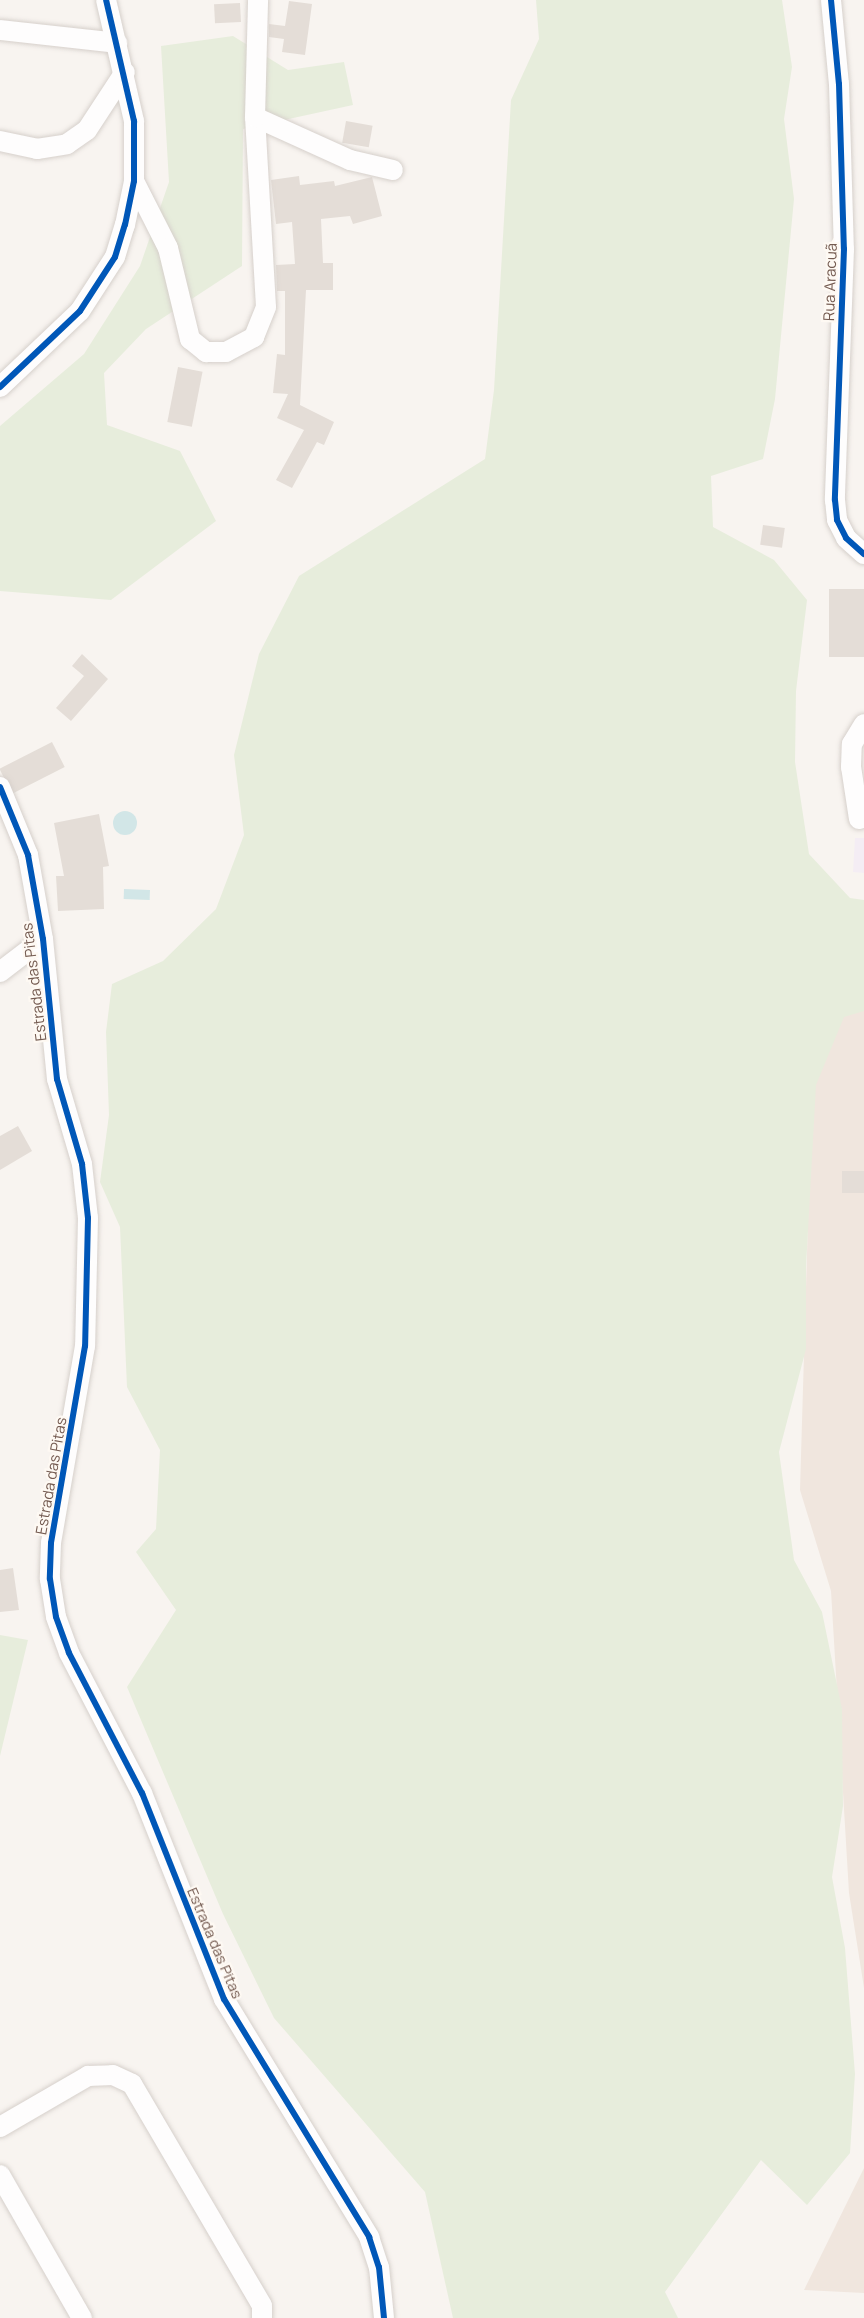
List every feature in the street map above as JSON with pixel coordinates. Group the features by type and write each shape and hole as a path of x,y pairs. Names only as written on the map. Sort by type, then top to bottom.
{"street":[{"path":"0,387 60,334 99,285 116,257 134,181 134,121 125,72 106,0"},
{"path":"134,181 168,248 190,339 206,352 237,348 254,337 266,307 255,117 258,0"},
{"name":"Rua Aracuã","path":"831,0 839,84 844,249 835,500 837,520 846,538 864,554"},
{"path":"0,30 117,43"},
{"path":"0,141 37,149 68,144 87,130 125,72"},
{"path":"255,117 350,160 393,170"},
{"path":"859,819 851,767 852,744 864,724"},
{"name":"Estrada das Pitas","path":"1,790 28,855 43,939 57,1079 81,1164 88,1218 85,1346 51,1543 50,1579 56,1617 69,1653 142,1793 224,2000 369,2237 379,2267 384,2318"},
{"path":"0,972 43,939"},
{"path":"0,2127 88,2076 112,2074 132,2084 262,2306 262,2318"},
{"path":"0,2175 82,2318"}],"shaded area":[{"path":"125,811 133,815 137,823 133,831 125,835 117,831 113,823 117,815"},
{"path":"855,838 864,838 864,873 853,872"},
{"path":"124,889 150,890 150,900 124,899"},
{"path":"864,911 864,1988 849,1893 831,1591 800,1490 817,915"},
{"path":"864,2168 864,2293 804,2290"}],"green space":[{"path":"536,0 782,0 792,67 784,119 794,199 775,399 763,459 711,476 713,527 774,560 807,600 796,691 795,762 809,854 850,898 864,900 864,1011 844,1017 816,1085 806,1267 806,1349 779,1452 794,1560 822,1612 842,1709 843,1806 832,1877 845,1948 855,2074 850,2153 807,2205 761,2160 665,2292 678,2318 453,2318 425,2192 274,2018 223,1914 127,1687 176,1610 136,1552 156,1529 160,1450 127,1387 120,1227 100,1182 109,1115 106,1032 112,984 163,961 216,909 244,835 234,755 259,654 299,576 485,459 494,390 511,100 539,39"},
{"path":"233,36 288,70 344,62 353,105 243,129 242,266 146,329 104,373 107,425 180,451 216,521 111,600 0,591 0,426 84,354 140,266 169,182 161,46"},
{"path":"0,1635 28,1640 0,1756"}],"building":[{"path":"289,1 312,4 305,55 282,52 284,39 269,37 269,24 285,26"},
{"path":"240,3 241,22 215,23 214,4"},
{"path":"346,121 373,126 369,147 342,143"},
{"path":"299,176 300,185 334,181 335,186 372,177 382,216 353,224 350,216 321,219 323,263 333,263 333,290 306,290 300,405 334,422 324,445 317,442 292,488 276,480 304,430 277,418 288,394 273,393 277,354 285,355 285,291 277,291 276,265 295,264 292,222 276,224 271,180"},
{"path":"178,367 203,372 192,427 167,422"},
{"path":"763,525 785,528 782,548 760,545"},
{"path":"829,589 864,589 864,657 829,657"},
{"path":"82,654 108,679 71,721 56,708 84,676 72,666"},
{"path":"52,742 65,767 12,794 0,768"},
{"path":"99,814 109,866 103,867 104,909 58,911 56,876 64,876 54,823"},
{"path":"18,1126 32,1151 0,1170 0,1136"},
{"path":"842,1171 864,1171 864,1193 842,1193"},
{"path":"13,1568 19,1610 0,1612 0,1570"}],"cycle path":[{"path":"0,387 80,311 115,257 125,225 134,181 134,121 106,0"},
{"path":"831,0 839,84 844,249 835,500 837,520 846,538 864,554"},
{"path":"0,787 28,855 43,939 57,1079 82,1164 88,1218 85,1346 51,1543 50,1579 56,1617 69,1653 142,1793 224,1999 369,2237 379,2267 384,2318"}]}
